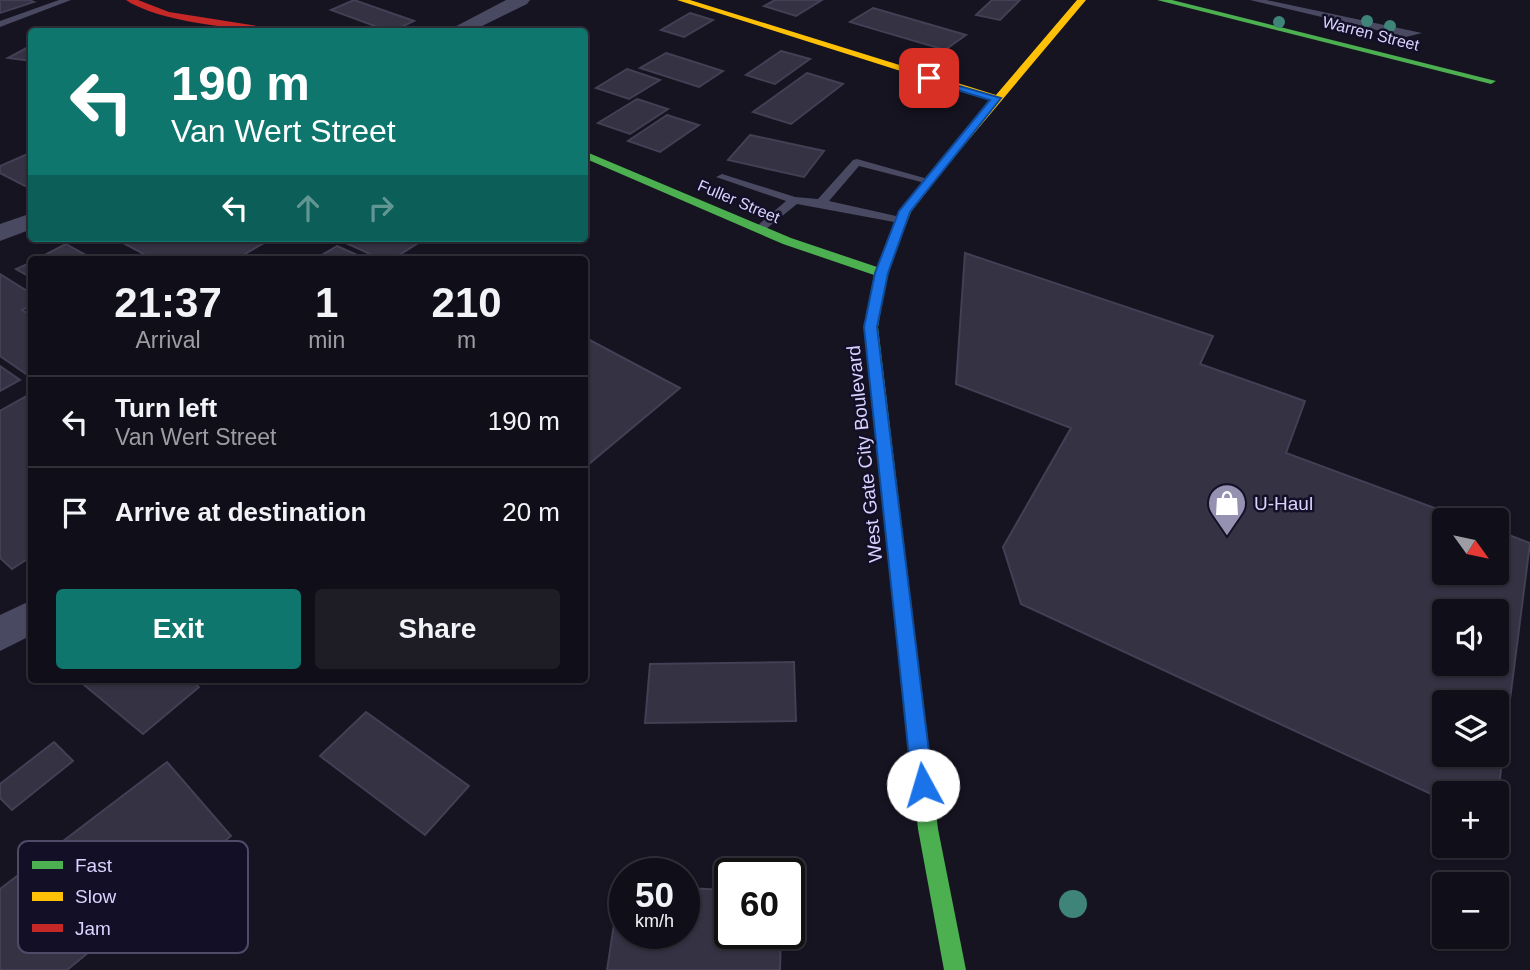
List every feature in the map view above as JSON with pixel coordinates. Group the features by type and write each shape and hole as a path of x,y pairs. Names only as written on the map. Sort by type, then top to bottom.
{"street":[{"path":"130,0 167,15 284,28"},
{"path":"462,28 521,0"},
{"path":"681,0 996,98"},
{"name":"West Gate City Boulevard","path":"955,970 928,829 871,327 881,273 905,211 996,98 1083,0"},
{"name":"Warren Street","path":"1161,0 1339,32 1491,81"},
{"name":"Fuller Street","path":"588,156 761,229 881,273"},
{"path":"0,233 28,222"},
{"path":"0,635 28,618"}],"lane":[{"path":"0,24 66,0"},
{"path":"1254,0 1339,32 1417,33"},
{"path":"821,203 857,162 929,181"},
{"path":"722,177 794,200 821,203 901,221"},
{"path":"761,229 794,200"}],"building":[{"path":"0,0 29,0 34,2 0,13"},
{"path":"354,0 414,21 399,28 380,28 331,10"},
{"path":"775,0 822,0 796,16 764,6"},
{"path":"992,0 1020,0 1000,20 976,15"},
{"path":"873,8 966,35 945,50 850,22"},
{"path":"690,13 713,20 684,37 661,30"},
{"path":"28,47 28,60 8,58"},
{"path":"781,51 810,59 775,84 746,75"},
{"path":"666,53 723,71 699,87 640,68"},
{"path":"627,69 660,80 629,99 596,88"},
{"path":"807,73 843,84 791,124 753,112"},
{"path":"637,99 668,109 630,134 598,123"},
{"path":"667,115 699,125 660,152 628,141"},
{"path":"750,135 824,151 804,177 728,160"},
{"path":"28,154 28,185 25,186 0,173 0,166"},
{"path":"121,242 264,243 241,256 147,256"},
{"path":"420,242 398,256 374,256 346,243"},
{"path":"66,244 88,256 43,256"},
{"path":"337,246 359,256 320,256"},
{"name":"U-Haul","path":"965,253 1213,336 1200,364 1305,401 1286,453 1435,508 1432,508 1432,585 1509,585 1509,535 1530,543 1509,707 1509,690 1432,690 1432,767 1501,767 1500,781 1432,781 1432,794 1021,604 1003,547 1071,428 956,384"},
{"path":"28,264 28,276 16,269"},
{"path":"0,274 28,292 28,307 22,310 28,314 28,375 0,356"},
{"path":"588,339 680,388 588,465"},
{"path":"0,366 20,380 0,391"},
{"path":"28,395 28,559 12,569 0,558 0,411"},
{"path":"794,662 796,721 645,723 650,664"},
{"path":"82,683 194,683 199,687 143,734"},
{"path":"366,712 469,786 425,835 320,756"},
{"path":"54,742 73,761 12,810 0,798 0,784"},
{"path":"167,762 231,836 225,841 63,841"},
{"path":"18,875 18,953 88,953 67,970 0,970 0,889"},
{"path":"700,889 714,889 714,949 781,949 780,970 607,970 610,949 700,949"}],"traffic: fast":[{"path":"1161,0 1491,81"},
{"path":"951,154 905,211 881,273 871,327 928,829 955,970"},
{"path":"588,156 787,241 881,273"}],"traffic: slow":[{"path":"681,0 996,98"},
{"path":"951,154 1082,0"}],"traffic: jam":[{"path":"130,0 167,14 264,28"}],"place":[{"name":"U-Haul","path":"1227,537"}],"route":[{"path":"923,785 871,327 881,273 905,211 996,98 929,78"}]}
